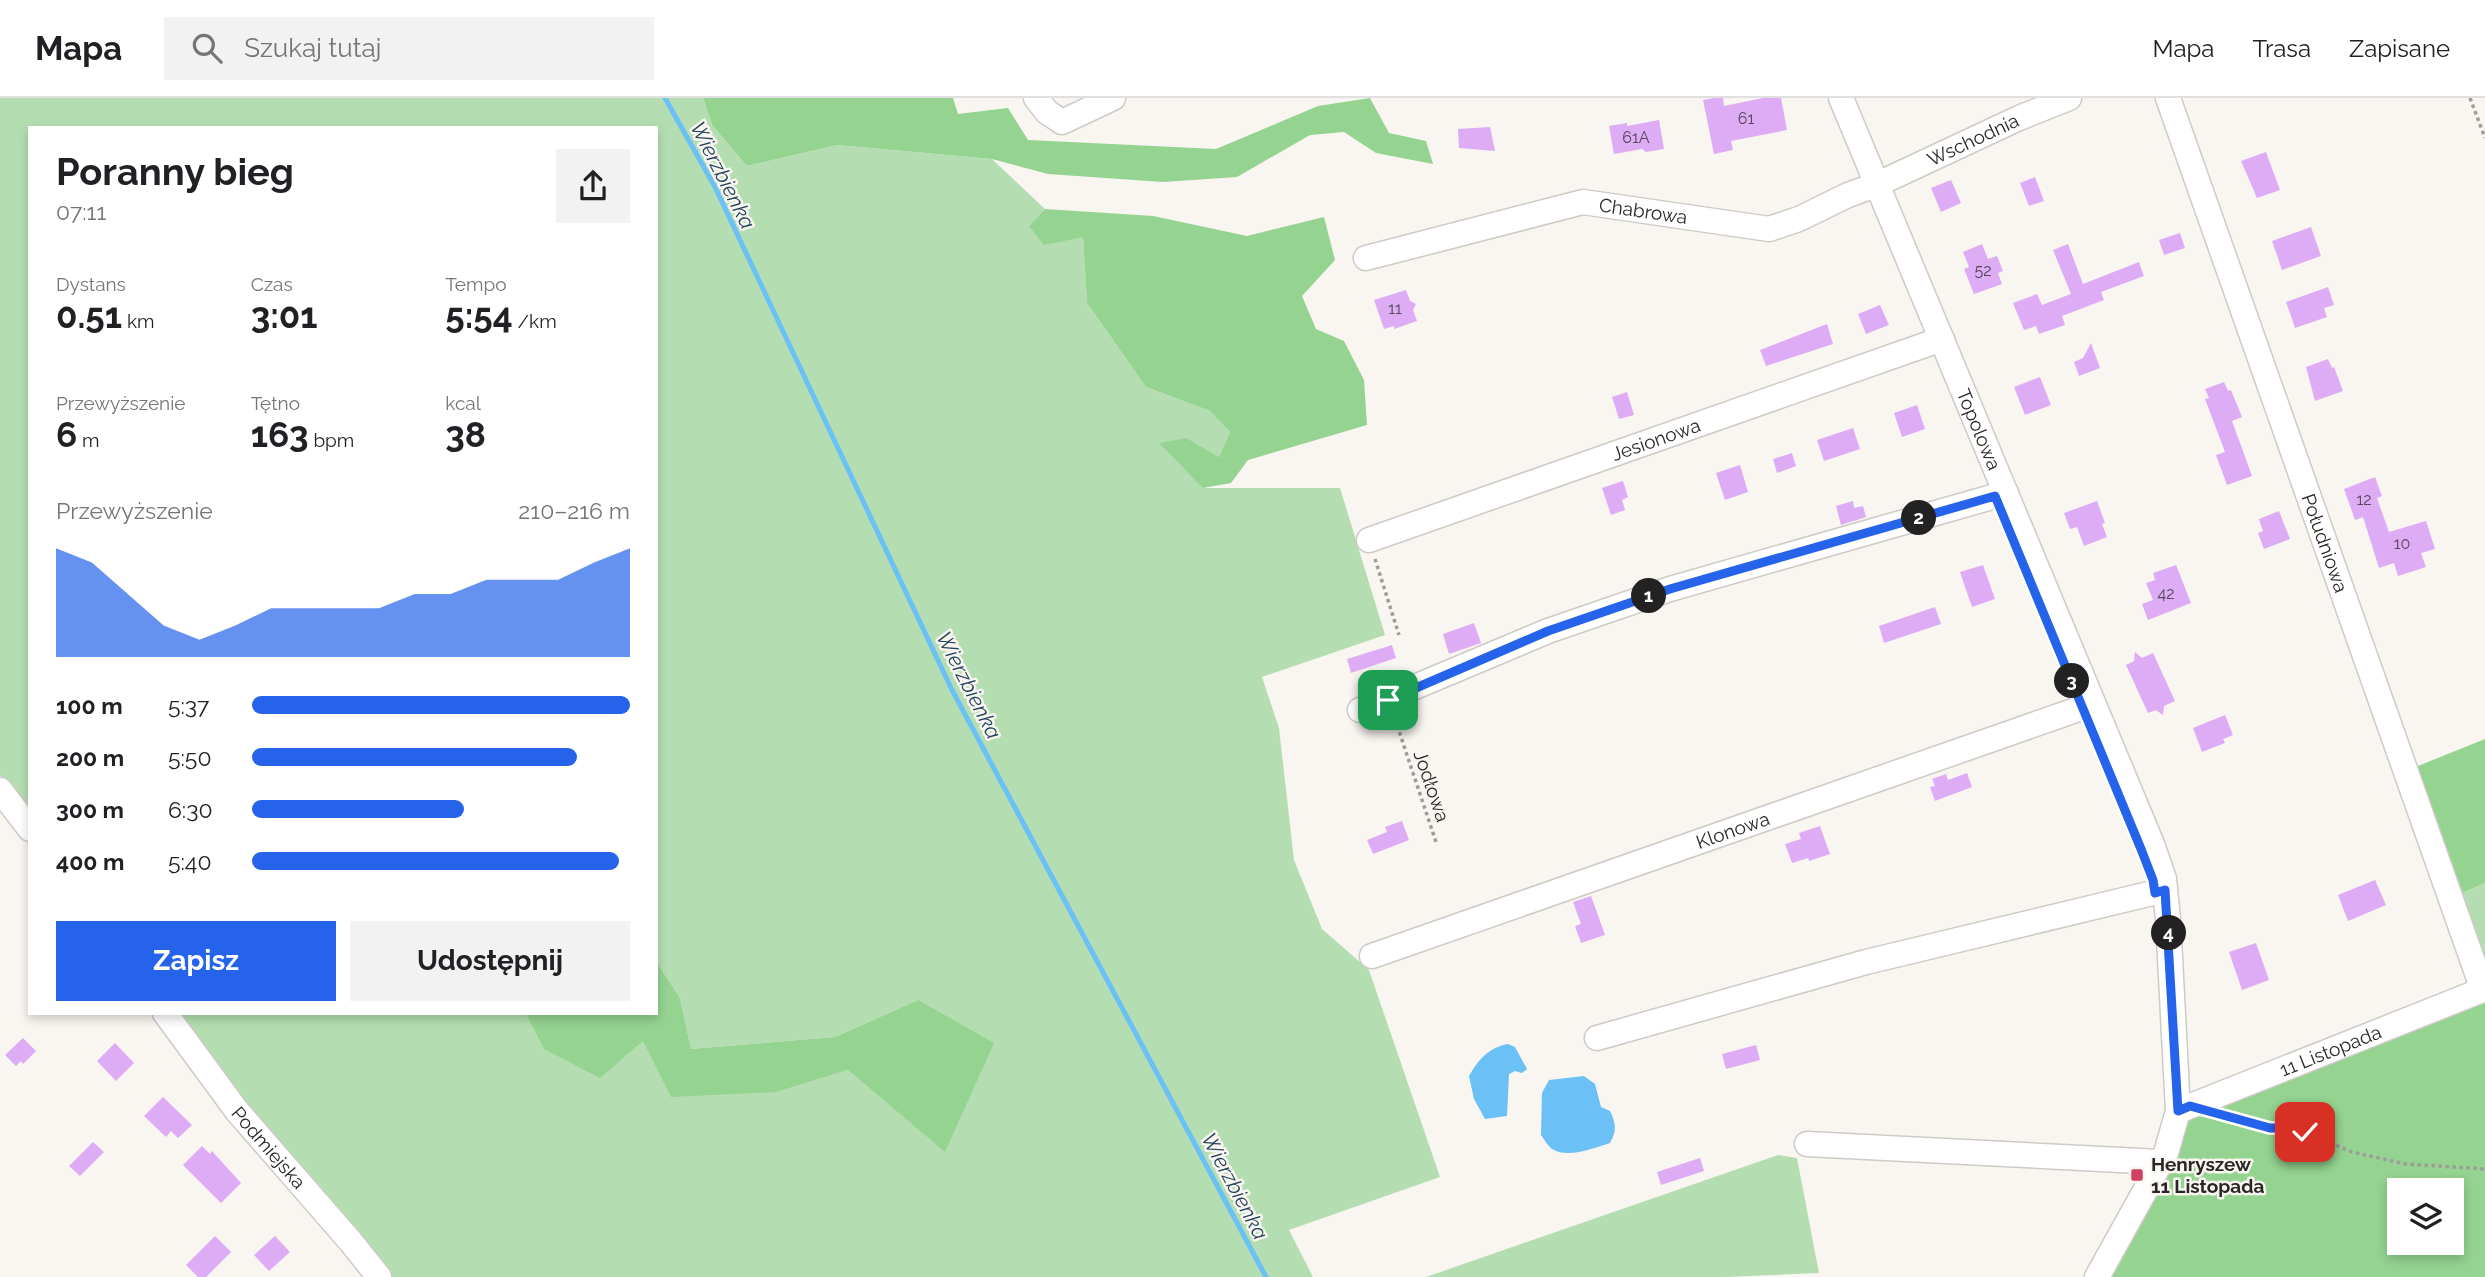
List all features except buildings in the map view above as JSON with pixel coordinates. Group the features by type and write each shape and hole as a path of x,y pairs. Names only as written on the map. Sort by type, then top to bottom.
{"street":[{"path":"1036,98 1046,112 1062,122 1113,98"},
{"name":"Topolowa","path":"1841,98 2152,844 2164,879 2184,1108 2166,1153 2096,1277"},
{"name":"Wschodnia","path":"1878,184 2019,118 2069,98"},
{"name":"Południowa","path":"2168,98 2484,989"},
{"name":"Chabrowa","path":"1366,258 1583,202 1769,229 1799,219 1878,184"},
{"name":"Jesionowa","path":"1370,540 1942,339"},
{"path":"1360,710 1548,631 1670,589 2006,493"},
{"name":"Klonowa","path":"1372,956 2093,704"},
{"path":"0,790 28,826"},
{"path":"1597,1038 1866,962 2165,890"},
{"name":"11 Listopada","path":"2184,1108 2484,989"},
{"name":"Podmiejska","path":"166,1015 237,1111 379,1277"},
{"path":"1807,1144 2160,1162"}],"path":[{"path":"2470,98 2485,138"},
{"path":"1370,540 1399,635"},
{"name":"Jodłowa","path":"1388,700 1436,842"},
{"path":"2184,1108 2270,1128 2292,1128 2352,1152 2426,1167 2485,1169"}],"green space":[{"path":"0,98 703,98 712,125 747,166 837,145 992,159 1045,209 1029,226 1083,236 1087,303 1146,387 1210,411 1230,432 1219,457 1187,438 1203,488 1340,488 1385,635 1262,677 1279,728 1294,860 1322,929 1369,970 1440,1177 1289,1230 1313,1277 386,1277 270,1138 176,1015 526,1015 544,1049 643,1041 777,1092 848,1070 945,1151 918,1000 835,1037 691,1049 680,998 658,964 658,126 28,126 28,811 0,775"},
{"path":"703,98 953,98 958,114 1008,108 1028,140 1216,149 1318,106 1370,98 1389,133 1426,141 1433,164 1376,153 1344,132 1310,135 1237,177 1163,182 1048,174 992,159 837,145 747,166 712,125"},
{"path":"1045,209 1153,216 1247,236 1324,217 1335,260 1302,296 1316,329 1344,341 1364,380 1367,425 1248,460 1231,483 1203,488 1159,443 1187,438 1219,457 1230,432 1210,411 1146,387 1087,303 1083,237 1044,245 1029,226"},
{"path":"2485,739 2485,883 2452,897 2403,772"},
{"path":"2485,883 2485,975 2452,897"},
{"path":"658,964 680,998 691,1049 835,1037 918,1000 994,1043 945,1152 848,1070 777,1092 671,1097 643,1041 600,1078 544,1049 526,1015 658,1015"},
{"path":"2485,1001 2485,1277 2112,1277 2179,1155 2189,1116"},
{"path":"1778,1155 1797,1158 1819,1273 1726,1277 1426,1277"}],"water":[{"path":"1508,1044 1515,1047 1527,1069 1522,1073 1515,1071 1509,1074 1507,1116 1485,1119 1474,1099 1469,1076 1485,1055"},
{"path":"1584,1076 1595,1084 1601,1107 1610,1111 1614,1135 1610,1143 1581,1152 1558,1152 1551,1148 1541,1135 1542,1093 1549,1080"}],"waterway":[{"name":"Wierzbienka","path":"665,98 715,187 952,690 1266,1277"}],"place":[{"name":"Henryszew 11 Listopada","path":"2137,1175"}],"route":[{"path":"1388,700 1548,631 1670,589 1995,496 2141,849 2155,893 2165,890 2178,1111 2190,1106 2243,1122 2305,1132"}]}
